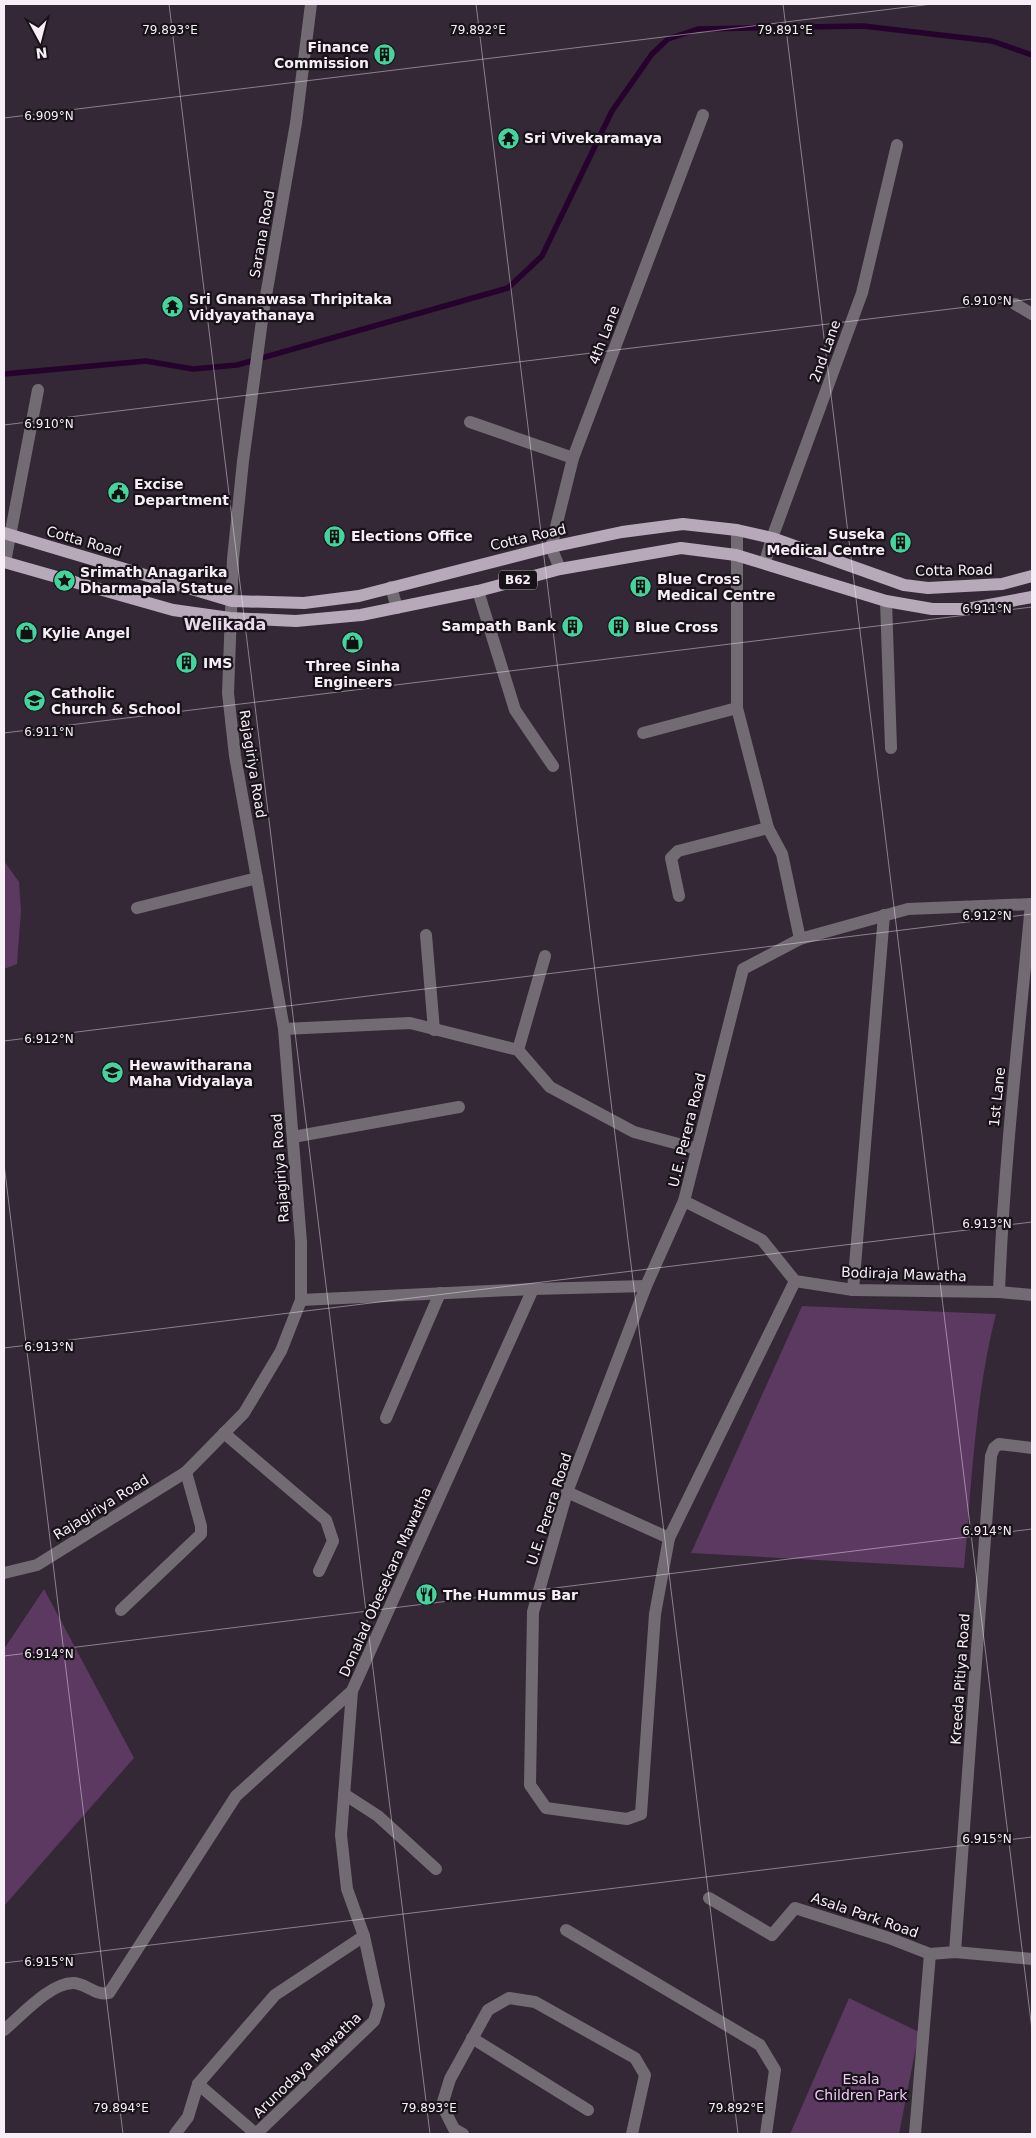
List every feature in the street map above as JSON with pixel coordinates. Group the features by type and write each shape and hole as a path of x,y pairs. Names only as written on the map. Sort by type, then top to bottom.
{"main road":[{"name":"Cotta Road","path":"7,534 232,601 304,603 359,596 551,547 622,532 683,524 737,530 772,538 904,585 928,588 1002,584 1032,576"},
{"name":"B62","path":"5,562 173,610 230,618 296,621 361,616 478,591 560,569 681,548 736,555 765,562 886,602 932,609 967,609 1032,597"}],"street":[{"name":"Sarana Road","path":"230,618 233,559 253,385 263,313 296,123 311,4"},
{"name":"4th Lane","path":"551,547 573,458 703,115"},
{"name":"2nd Lane","path":"765,562 772,538 862,294 897,144"},
{"path":"1015,304 1032,314"},
{"path":"5,562 7,534 38,390"},
{"path":"470,422 573,458"},
{"path":"737,530 737,708 768,828 782,854 800,939"},
{"path":"551,547 560,569"},
{"path":"391,587 397,608"},
{"path":"478,591 515,710 553,766"},
{"path":"886,602 891,748"},
{"name":"Rajagiriya Road","path":"4,1573 37,1564 186,1472 244,1413 281,1351 302,1300 301,1242 284,1028 235,756 228,693 230,618"},
{"path":"643,734 737,708"},
{"path":"679,896 671,858 678,851 768,828"},
{"path":"137,908 257,878"},
{"name":"U.E. Perera Road","path":"794,1280 669,1538 655,1614 641,1814 627,1819 546,1808 530,1785 533,1612 567,1492 646,1286 684,1201 742,970 800,939 908,909 1032,904"},
{"name":"1st Lane","path":"1000,1292 1002,1217 1032,904"},
{"path":"853,1290 884,915"},
{"path":"426,935 434,1030"},
{"path":"518,1050 545,956"},
{"path":"284,1028 410,1023 518,1050 550,1087 634,1132 697,1149"},
{"path":"293,1137 459,1107"},
{"path":"684,1201 762,1240 794,1280"},
{"name":"Bodiraja Mawatha","path":"794,1280 853,1290 1000,1292 1032,1295"},
{"path":"302,1300 533,1289 646,1286"},
{"name":"Donalad Obesekara Mawatha","path":"4,2030 55,1987 74,1983 100,1994 109,1993 236,1796 352,1691 533,1289"},
{"path":"386,1418 440,1293"},
{"path":"224,1433 326,1520 333,1542 319,1571"},
{"name":"Kreeda Pitiya Road","path":"955,1952 991,1456 994,1448 999,1444 1032,1448"},
{"path":"121,1610 201,1534 201,1526 186,1472"},
{"path":"567,1492 669,1538"},
{"name":"Arunodaya Mawatha","path":"256,2134 374,2021 379,2005 364,1936 347,1889 341,1835 352,1691"},
{"path":"344,1794 378,1816 436,1869"},
{"name":"Asala Park Road","path":"709,1898 772,1934 795,1908 889,1938 930,1954 955,1952 1032,1959"},
{"path":"566,1930 760,2045 775,2070 766,2134"},
{"path":"175,2134 188,2117 198,2084 275,1994 364,1936"},
{"path":"915,2134 930,1954"},
{"path":"463,2134 454,2129 442,2105 450,2079 488,2010 510,1998 534,2002 636,2058 645,2075 632,2134"},
{"path":"472,2038 588,2110"},
{"path":"198,2084 256,2134"}],"green space":[{"path":"4,861 19,882 21,911 17,964 4,969"},
{"path":"802,1306 996,1314 983,1376 964,1568 691,1553"},
{"path":"44,1589 134,1758 4,1906 4,1649"},
{"name":"Esala Children Park","path":"849,1998 919,2032 899,2134 790,2134"}],"waterway":[{"path":"4,374 146,361 193,369 237,365 508,288 542,256 612,111 652,54 668,39 698,29 863,26 992,41 1032,55"}],"place":[{"name":"Finance Commission","path":"385,55"},
{"name":"Sri Vivekaramaya","path":"508,138"},
{"name":"Sri Gnanawasa Thripitaka Vidyayathanaya","path":"173,307"},
{"name":"Excise Department","path":"118,492"},
{"name":"Elections Office","path":"335,536"},
{"name":"Suseka Medical Centre","path":"901,542"},
{"name":"Srimath Anagarika Dharmapala Statue","path":"64,580"},
{"name":"Blue Cross Medical Centre","path":"641,587"},
{"name":"Sampath Bank","path":"572,626"},
{"name":"Blue Cross","path":"619,627"},
{"name":"Kylie Angel","path":"26,633"},
{"name":"Three Sinha Engineers","path":"353,643"},
{"name":"IMS","path":"187,663"},
{"name":"Catholic Church & School","path":"35,701"},
{"name":"Hewawitharana Maha Vidyalaya","path":"113,1073"},
{"name":"The Hummus Bar","path":"427,1595"}],"district":[{"name":"Welikada","path":"225,624"}]}
